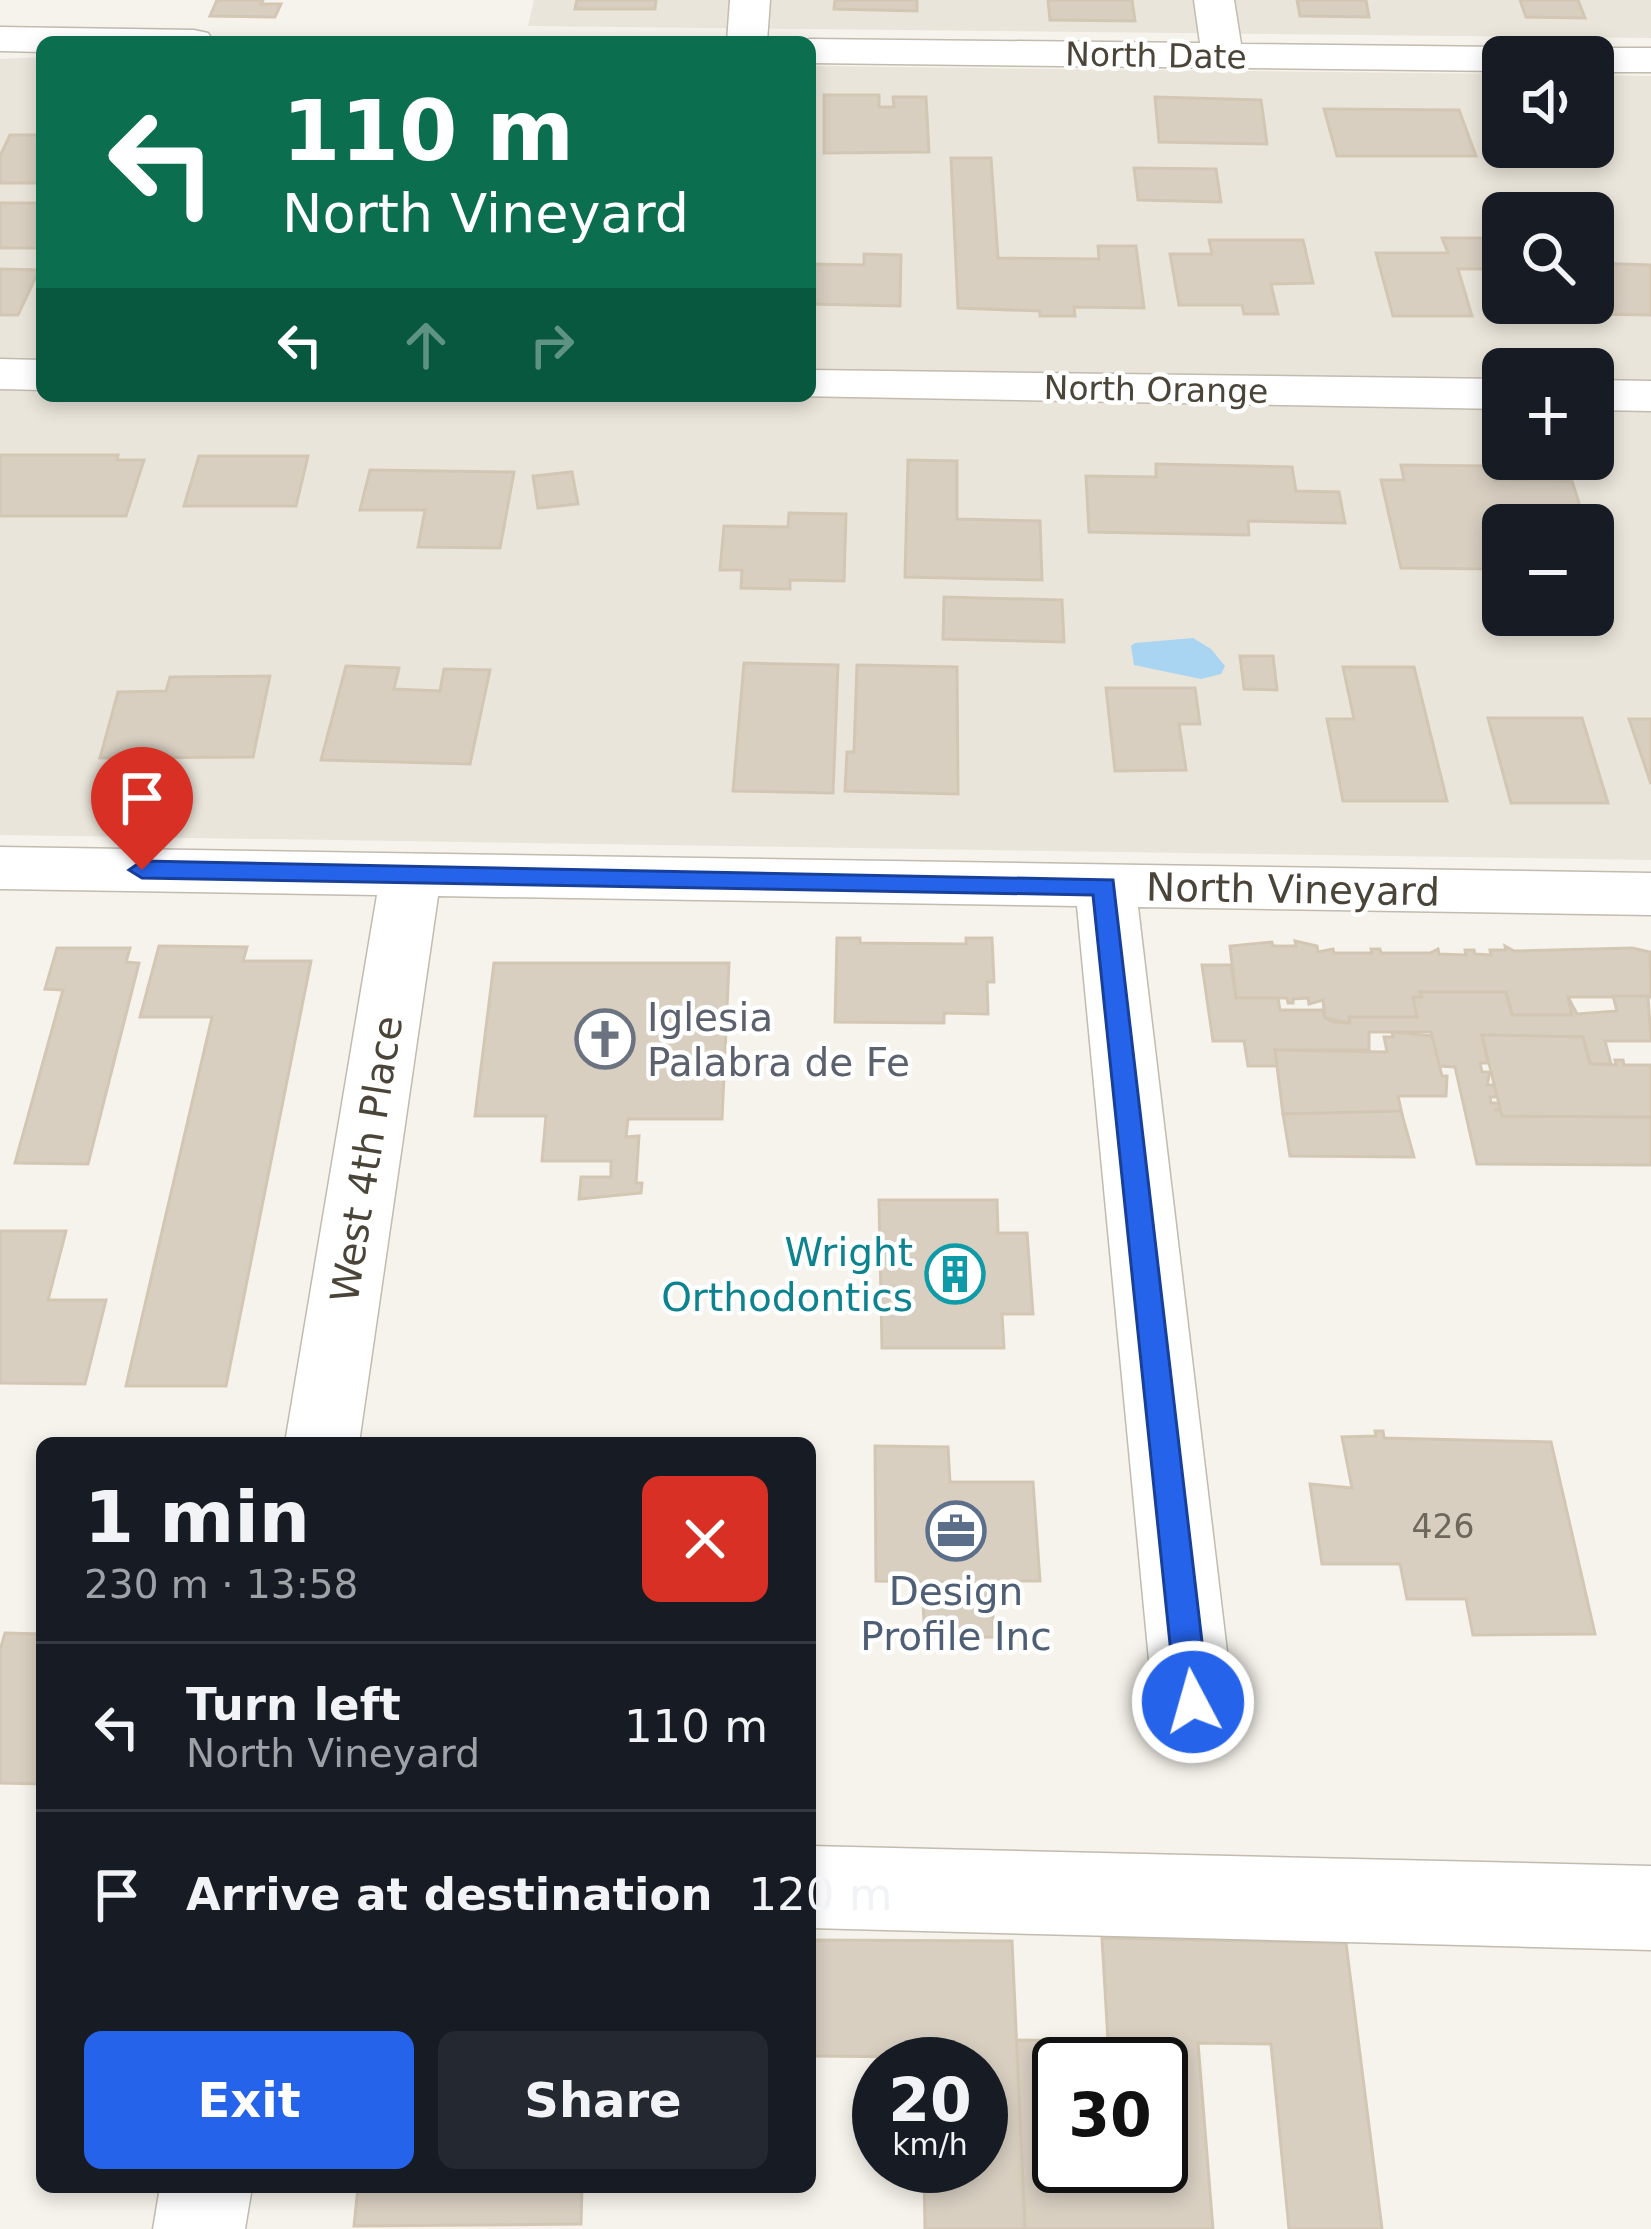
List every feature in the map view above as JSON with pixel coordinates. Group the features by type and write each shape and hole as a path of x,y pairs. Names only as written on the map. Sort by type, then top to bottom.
{"street":[{"path":"747,36 750,0"},
{"path":"1214,0 1223,56"},
{"path":"0,39 36,40"},
{"name":"North Date","path":"816,51 1482,58"},
{"path":"1614,60 1651,60"},
{"path":"0,374 36,375"},
{"name":"North Orange","path":"816,385 1482,394"},
{"path":"1614,395 1651,396"},
{"name":"North Vineyard","path":"0,868 1651,894"},
{"name":"West 4th Place","path":"323,1437 411,874"},
{"path":"1105,886 1193,1702"},
{"path":"816,1887 1651,1908"},
{"path":"200,2229 205,2193"}],"shaded area":[{"path":"534,0 1651,0 1651,38 528,26"},
{"path":"36,57 36,402 816,402 816,66 1482,74 1482,168 1614,168 1614,75 1651,76 1651,860 0,835 0,59"}],"water":[{"path":"1193,638 1225,666 1221,674 1201,679 1134,665 1131,646 1135,643"}],"building":[{"path":"217,0 281,4 275,17 210,16"},
{"path":"577,0 656,0 655,9 575,9"},
{"path":"835,0 917,0 917,11 834,9"},
{"path":"1048,0 1132,0 1135,21 1050,20"},
{"path":"1297,0 1366,0 1369,17 1300,16"},
{"path":"1520,0 1578,0 1585,18 1526,17"},
{"path":"824,95 879,95 879,107 894,107 893,97 926,97 929,152 824,153"},
{"path":"1155,97 1261,100 1267,144 1159,142"},
{"path":"1324,109 1459,110 1476,156 1337,156"},
{"path":"10,135 36,135 36,183 0,183 0,156"},
{"path":"951,158 991,158 998,258 1099,259 1098,246 1136,246 1144,308 1074,307 1075,316 1040,316 1040,311 958,308"},
{"path":"1134,168 1216,169 1221,202 1138,200"},
{"path":"0,203 36,203 36,248 0,248"},
{"path":"1442,238 1482,238 1482,269 1458,269 1472,316 1393,316 1376,253 1448,253"},
{"path":"1209,240 1303,240 1313,283 1271,284 1278,314 1244,314 1242,305 1179,305 1170,254 1212,254"},
{"path":"864,254 901,255 900,306 816,304 816,264 864,265"},
{"path":"1614,264 1651,265 1651,315 1614,314"},
{"path":"0,269 36,270 18,315 0,315"},
{"path":"0,455 118,455 117,460 144,460 126,516 0,516"},
{"path":"199,456 308,456 296,506 184,506"},
{"path":"908,460 957,461 957,519 1040,521 1042,580 905,577"},
{"path":"1156,464 1292,467 1296,491 1339,492 1345,523 1248,521 1249,535 1089,532 1086,476 1156,477"},
{"path":"1401,465 1482,466 1482,480 1572,481 1579,504 1482,504 1482,569 1401,568 1381,480 1404,480"},
{"path":"370,470 514,472 500,548 418,547 425,510 360,510"},
{"path":"572,472 578,504 538,508 533,476"},
{"path":"789,513 846,514 844,581 790,580 790,589 741,588 742,570 720,570 724,526 788,527"},
{"path":"944,597 1062,600 1064,642 943,639"},
{"path":"1240,656 1273,656 1277,690 1244,689"},
{"path":"744,663 838,665 833,793 733,791"},
{"path":"857,665 957,667 958,794 845,791 847,752 854,752"},
{"path":"346,666 399,668 394,689 440,691 444,669 490,670 470,764 321,760"},
{"path":"1343,667 1414,667 1447,801 1343,801 1327,719 1354,719"},
{"path":"270,676 253,757 100,758 118,692 166,691 170,677"},
{"path":"1106,688 1195,688 1200,724 1179,724 1186,770 1115,771"},
{"path":"1488,718 1582,718 1608,803 1511,803"},
{"path":"1629,719 1651,719 1651,784"},
{"path":"837,938 860,938 860,943 966,944 966,938 992,938 994,982 987,982 988,1014 944,1013 944,1023 835,1022"},
{"path":"1295,941 1317,946 1318,952 1333,949 1334,953 1380,949 1381,953 1430,953 1438,949 1439,954 1466,955 1465,950 1474,950 1491,955 1490,950 1506,950 1505,946 1514,951 1632,948 1650,952 1651,997 1568,997 1572,1015 1512,1015 1506,992 1420,992 1422,997 1413,997 1417,1017 1349,1017 1350,1023 1325,1018 1323,1000 1309,1004 1308,998 1288,1003 1287,998 1236,998 1230,946 1272,942 1273,946 1296,946"},
{"path":"159,946 247,947 243,961 311,961 226,1386 126,1386 212,1017 140,1017"},
{"path":"57,948 130,948 126,962 139,963 88,1164 15,1163 63,990 45,989"},
{"name":"Iglesia Palabra de Fe","path":"494,963 729,963 722,1119 628,1119 626,1137 639,1136 636,1183 642,1183 641,1193 579,1199 581,1177 611,1177 611,1161 542,1161 546,1116 475,1116"},
{"path":"1202,965 1231,965 1236,998 1278,998 1280,1010 1323,1010 1333,1022 1350,1023 1349,1017 1417,1017 1413,997 1422,997 1420,992 1506,992 1512,1015 1572,1015 1568,997 1577,1014 1617,1011 1613,996 1648,996 1651,1041 1605,1041 1611,1064 1590,1064 1583,1037 1482,1035 1488,1063 1480,1063 1482,1072 1490,1072 1487,1085 1494,1085 1497,1097 1490,1097 1491,1103 1498,1103 1502,1116 1651,1117 1651,1165 1477,1164 1455,1067 1439,1066 1431,1032 1369,1032 1369,1050 1275,1050 1277,1066 1248,1066 1244,1041 1213,1041"},
{"path":"1392,1032 1432,1036 1442,1076 1447,1076 1446,1096 1398,1096 1402,1114 1283,1114 1275,1050 1387,1052 1384,1037 1393,1037"},
{"path":"1482,1035 1583,1037 1590,1064 1616,1065 1615,1060 1623,1060 1624,1065 1651,1065 1651,1117 1502,1116"},
{"path":"1401,1111 1414,1157 1290,1156 1283,1114"},
{"name":"Wright Orthodontics","path":"879,1200 997,1200 998,1233 1027,1233 1033,1314 1002,1314 1004,1348 882,1348"},
{"path":"0,1231 66,1231 48,1300 106,1300 85,1384 0,1383"},
{"path":"1375,1431 1383,1431 1384,1438 1551,1442 1595,1634 1473,1635 1466,1599 1407,1599 1400,1564 1322,1564 1310,1484 1352,1488 1342,1437 1376,1436"},
{"name":"Design Profile Inc","path":"875,1446 948,1447 950,1482 1033,1482 1040,1581 991,1581 994,1637 925,1638 923,1603 944,1603 944,1582 876,1581"},
{"path":"5,1633 36,1634 36,1784 0,1783 0,1650"},
{"path":"1102,1938 1346,1943 1382,2229 1289,2229 1271,2044 1198,2043 1213,2229 1025,2229 1016,2040 1032,2040 1032,2193 1188,2193 1188,2037 1108,2037"},
{"path":"816,1940 1012,1941 1025,2229 925,2229 924,2193 1008,2193 1008,2037 852,2037 852,2056 816,2056"},
{"path":"357,2193 582,2193 581,2224 354,2226"}],"place":[{"name":"Iglesia Palabra de Fe","path":"605,1039"},
{"name":"Wright Orthodontics","path":"955,1274"},
{"name":"Design Profile Inc","path":"956,1531"}],"route":[{"path":"142,870 1105,886 1193,1702"}]}
